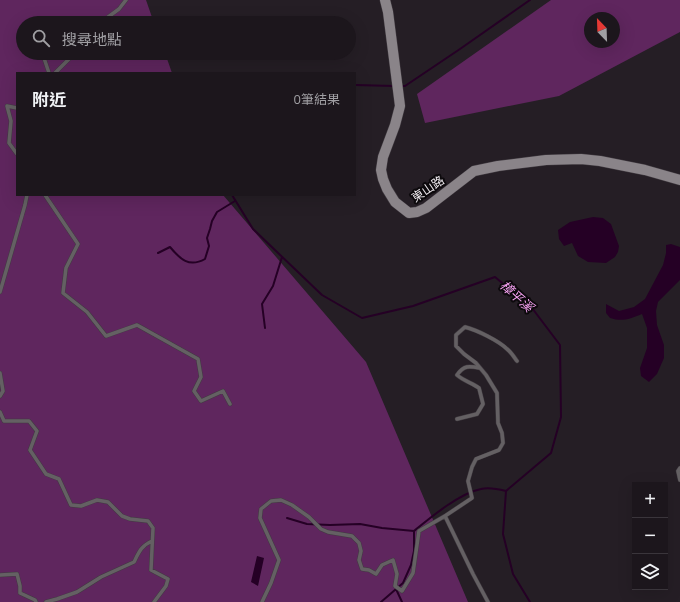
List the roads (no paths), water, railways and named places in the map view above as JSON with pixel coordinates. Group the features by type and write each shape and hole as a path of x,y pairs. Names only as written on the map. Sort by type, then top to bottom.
{"street":[{"name":"東山路","path":"385,0 388,12 400,106 383,158 381,170 385,184 395,202 408,214 426,208 474,171 498,166 546,160 581,159 600,161 645,170 680,180"}],"lane":[{"path":"109,16 119,9 126,0"},
{"path":"45,60 49,72"},
{"path":"57,72 68,60"},
{"path":"16,108 7,106 11,121 9,143 16,153"},
{"path":"0,292 26,205 27,196"},
{"path":"46,196 78,244 66,268 63,293 87,312 106,336 137,325 198,359 202,377 194,391 201,401 223,391 230,404"},
{"path":"262,602 271,583 279,560 260,518 261,509 271,501 281,500 309,517 320,528 328,532 352,536 359,543 361,551 359,560 362,569 369,570 376,574 382,565 394,560 397,574 395,586 402,591 413,573 419,531 472,498 468,481 476,459 499,450 503,443 502,433 498,423 497,393 493,385 476,363 456,346 456,335 465,327 473,329 492,338 508,349 517,361"},
{"path":"457,419 477,414 483,404 480,388 463,380 457,375 461,370 468,366 480,368"},
{"path":"0,373 3,391 0,396"},
{"path":"0,412 4,421 29,421 37,431 30,450 46,474 59,479 71,505 81,506 97,500 108,502 122,516 130,519 148,521 153,528 151,570 168,579 166,586 154,602"},
{"path":"680,468 678,471 680,480"},
{"path":"445,516 488,602"},
{"path":"46,602 77,592 101,577 134,562 139,551 152,541"},
{"path":"0,575 17,574 20,593 35,600 36,602"}],"waterway":[{"name":"樟平溪","path":"400,86 405,86 530,0"},
{"name":"樟平溪","path":"356,85 394,86"},
{"name":"樟平溪","path":"233,196 253,229 322,295 362,318 413,306 495,277 532,308 560,345 561,417 551,453 506,491 503,534 513,574 530,602"},
{"path":"158,253 170,247 185,261 194,263 205,259 209,246 207,238 212,221 217,212 235,201"},
{"path":"265,328 262,304 273,286 282,257"},
{"path":"287,518 307,524 360,524 414,531 446,506 473,491 487,488 506,491"},
{"path":"381,602 403,583 411,565 414,551 414,531"},
{"path":"396,589 402,602"}]}
